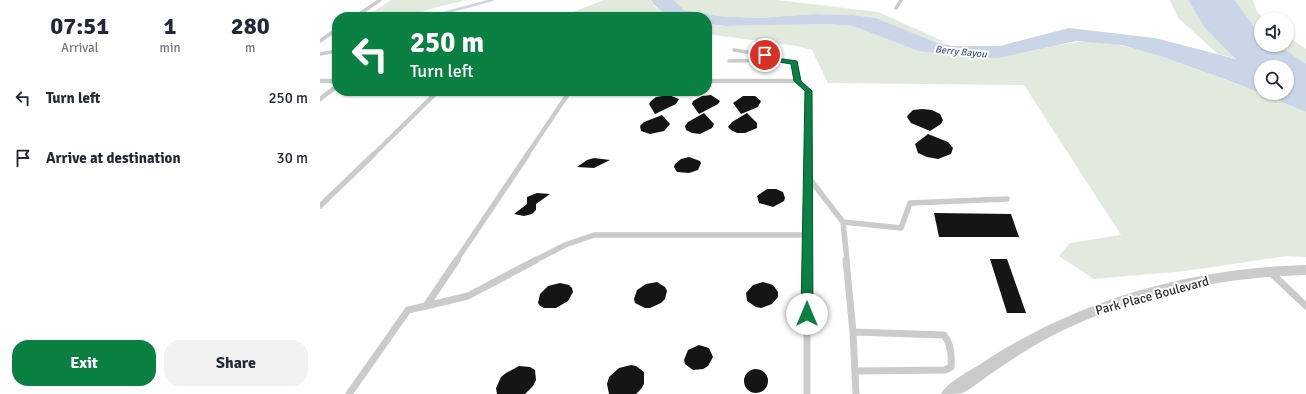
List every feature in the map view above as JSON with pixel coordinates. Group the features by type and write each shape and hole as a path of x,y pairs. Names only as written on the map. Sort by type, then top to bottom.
{"street":[{"name":"Park Place Boulevard","path":"949,394 989,364 1062,324 1108,304 1209,278 1306,270"}],"lane":[{"path":"362,12 380,0"},
{"path":"896,8 901,0"},
{"path":"320,41 332,33"},
{"path":"734,50 765,55 775,60"},
{"path":"320,54 332,52"},
{"path":"729,62 775,60 794,62 798,81 808,91 809,178 807,235 807,394"},
{"path":"320,81 332,81"},
{"path":"712,81 798,81"},
{"path":"320,99 332,90"},
{"path":"321,204 433,96"},
{"path":"426,306 567,96"},
{"path":"809,178 843,222 853,332 856,394"},
{"path":"843,222 901,228 910,203 1007,199"},
{"path":"349,394 408,310 468,296 565,244 594,236 807,235"},
{"path":"1269,272 1306,306"},
{"path":"853,332 944,335 948,339 952,359 951,367 945,370 855,371"}],"shaded area":[{"path":"391,0 467,0 422,12 373,12"},
{"path":"604,0 651,0 655,7 664,12 573,12"},
{"path":"674,0 777,0 878,12 943,41 935,42 876,18 853,15 815,14 758,18 719,16 712,15 712,12 684,10"},
{"path":"1170,0 1188,0 1205,28 1238,59 1218,54 1178,18"},
{"path":"1235,0 1253,0 1257,12 1254,12 1254,27"},
{"path":"712,24 727,26 829,24 853,26 918,51 1060,45 1077,42 1112,44 1129,47 1163,57 1237,84 1254,91 1254,100 1276,100 1306,112 1306,257 1288,256 1185,271 1094,279 1059,256 1070,243 1121,235 1024,85 828,83 812,50 797,46 712,35"},
{"path":"1294,41 1306,49 1306,64 1288,52 1294,52"}],"water":[{"path":"651,0 674,0 684,10 696,12 664,12"},
{"name":"Berry Bayou","path":"1188,0 1235,0 1254,27 1254,52 1288,52 1306,64 1306,112 1277,100 1294,100 1294,60 1254,60 1254,91 1163,57 1122,45 1076,41 998,58 961,56 918,51 853,26 829,24 727,26 712,24 712,15 758,18 815,14 853,15 876,18 935,42 952,46 1000,46 1069,28 1155,38 1236,59 1205,28"}],"building":[{"path":"672,96 679,99 676,104 655,114 649,104 656,97"},
{"path":"702,96 712,96 720,101 718,104 699,114 692,104 693,101"},
{"path":"743,96 755,96 761,101 758,107 741,114 733,103"},
{"path":"913,110 932,110 940,114 943,120 941,124 930,131 911,123 907,117 908,115"},
{"path":"704,113 714,124 712,128 700,134 692,133 686,130 685,126 688,122"},
{"path":"747,113 757,123 757,128 745,133 737,133 728,127 732,122"},
{"path":"662,115 670,124 664,131 650,134 641,131 640,126 644,122"},
{"path":"928,134 948,142 953,148 951,154 938,159 927,157 918,153 915,144"},
{"path":"689,157 700,161 701,163 698,170 689,173 677,172 674,167 675,164 681,159"},
{"path":"594,158 610,160 594,168 577,167 587,160"},
{"path":"767,189 776,189 783,192 785,198 784,201 773,207 759,203 757,196"},
{"path":"537,193 550,194 536,204 536,210 532,214 524,216 514,214 527,204 527,197"},
{"path":"934,213 1011,214 1019,237 939,237"},
{"path":"990,259 1007,259 1026,313 1007,313"},
{"path":"657,282 665,287 667,291 665,299 661,303 650,308 645,308 635,303 634,299 637,290 646,284"},
{"path":"763,282 773,285 778,292 778,297 772,304 761,308 756,307 747,301 746,293 753,285"},
{"path":"560,283 569,285 572,288 573,292 568,301 556,308 544,308 540,306 538,303 540,294 548,286"},
{"path":"699,345 709,348 713,357 708,366 703,369 693,370 685,364 684,360 688,350"},
{"path":"631,365 636,366 644,372 644,384 641,389 636,394 609,394 607,384 609,377 619,368"},
{"path":"519,366 530,367 535,370 536,380 533,386 525,394 497,394 496,388 501,377"},
{"path":"756,369 765,372 768,381 765,390 756,393 747,390 744,381 747,372"}],"waterway":[{"path":"448,12 492,0"}],"route":[{"path":"765,55 775,60 794,62 798,81 808,91 809,178 807,314"}]}
